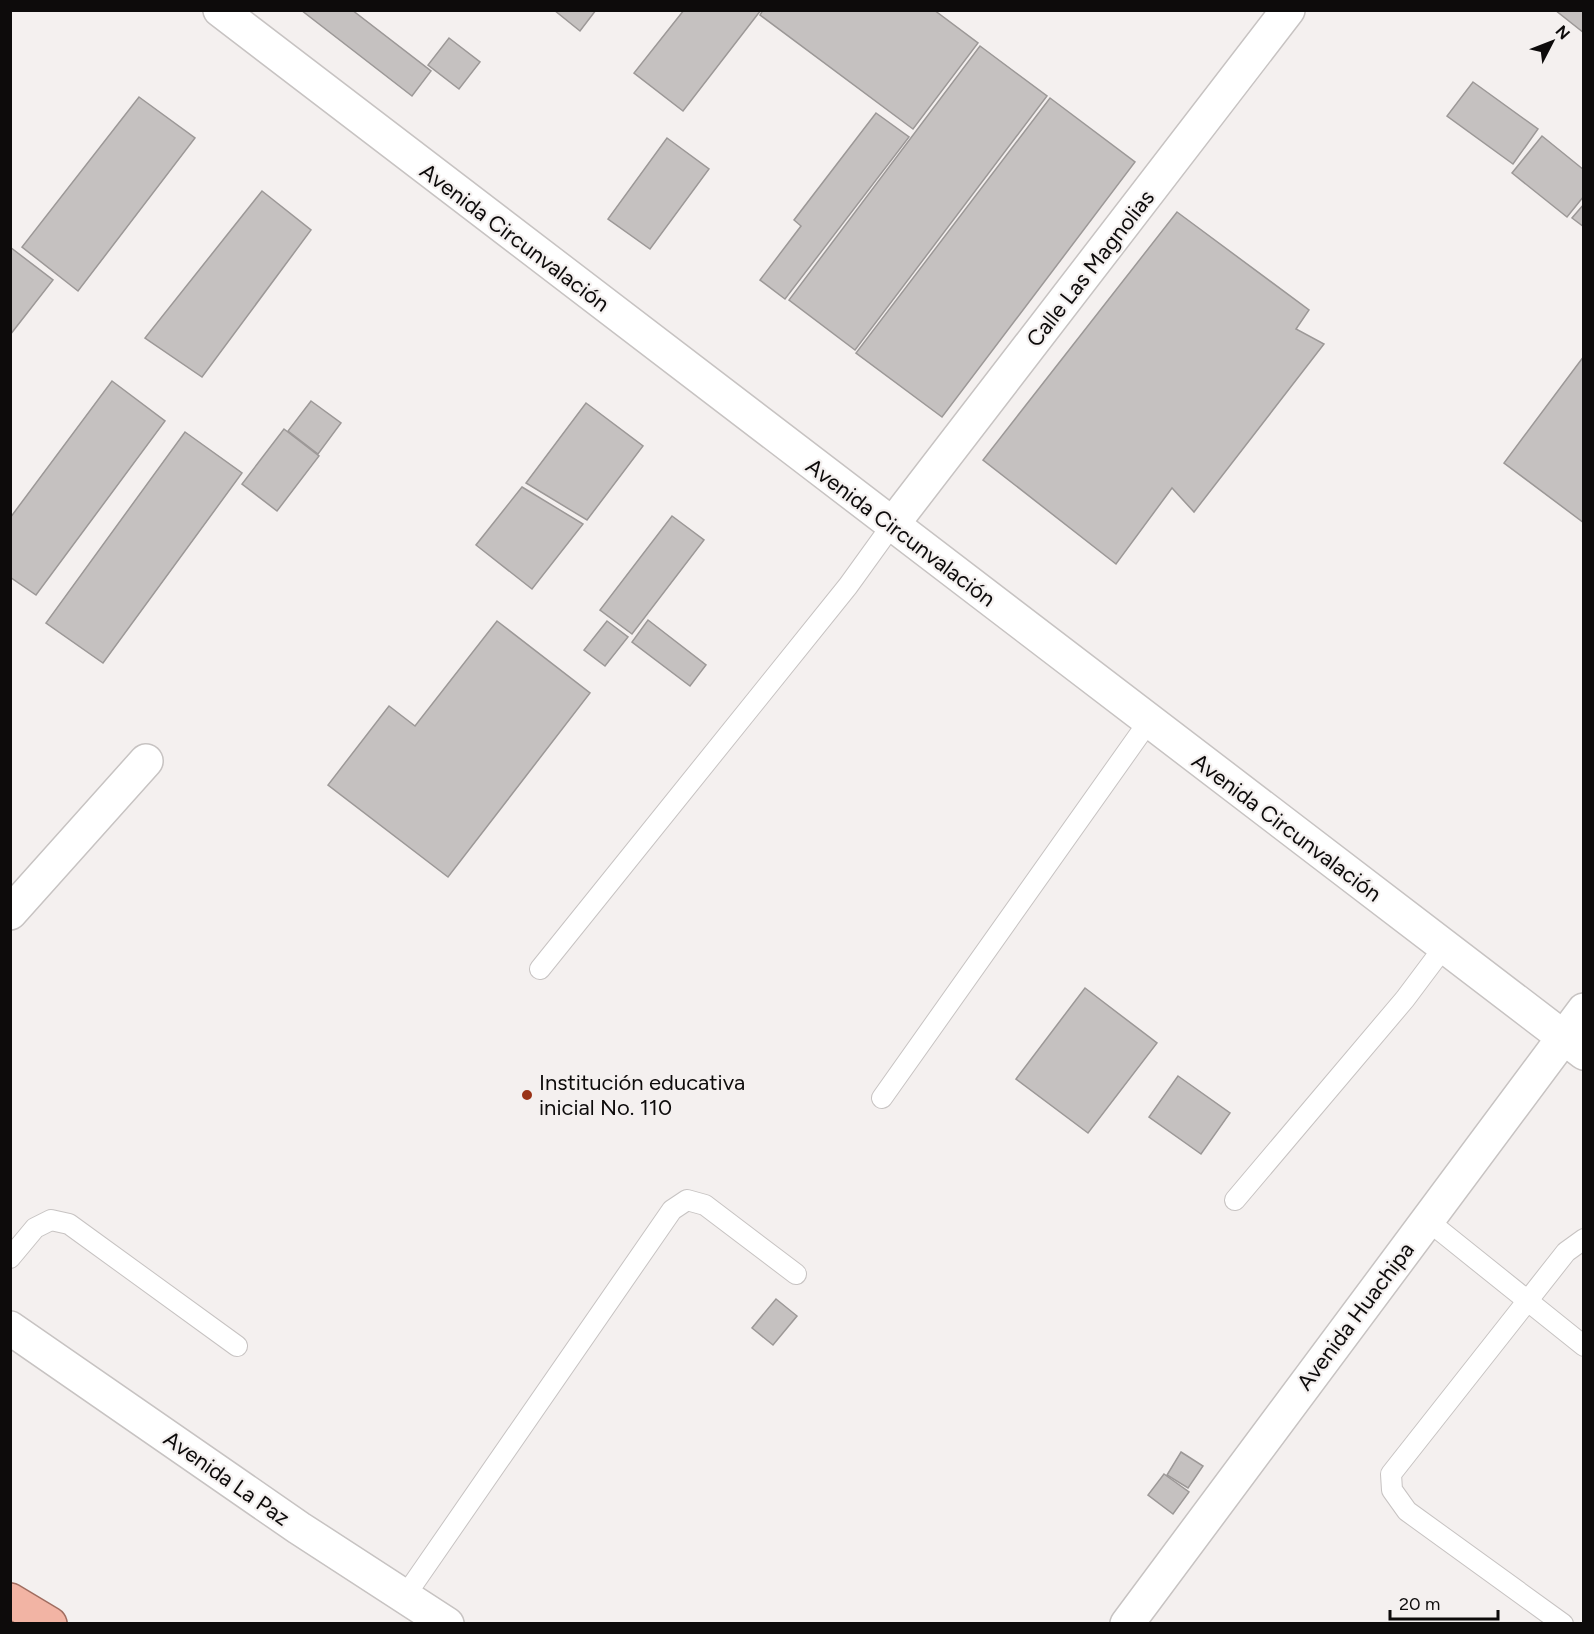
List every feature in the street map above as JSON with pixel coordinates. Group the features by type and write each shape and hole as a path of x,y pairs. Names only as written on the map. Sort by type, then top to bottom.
{"highway":[{"path":"10,1600 50,1623"}],"street":[{"name":"Avenida Circunvalación","path":"219,10 1573,1045"},
{"name":"Calle Las Magnolias","path":"892,525 1288,10"},
{"path":"10,913 146,761"},
{"name":"Avenida Huachipa","path":"1129,1623 1427,1220 1573,1045 1584,1010"},
{"name":"Avenida La Paz","path":"10,1328 299,1528 447,1623"}],"lane":[{"path":"540,969 848,586 892,525"},
{"path":"882,1098 1149,721"},
{"path":"1235,1200 1397,1008 1444,946"},
{"path":"405,1596 672,1210 687,1200 705,1205 796,1274"},
{"path":"10,1258 35,1228 51,1220 69,1224 237,1346"},
{"path":"1427,1220 1584,1346"},
{"path":"1563,1623 1407,1511 1392,1490 1391,1474 1566,1252 1584,1239"}],"building":[{"path":"301,10 352,10 431,71 412,96"},
{"path":"554,10 596,10 580,31"},
{"path":"684,10 761,10 683,111 634,73"},
{"path":"763,10 934,10 978,43 913,129 760,15"},
{"path":"1555,10 1584,10 1584,33"},
{"path":"449,38 480,62 459,89 428,65"},
{"path":"980,46 1047,96 855,350 789,300"},
{"path":"1473,82 1538,129 1513,164 1447,116"},
{"path":"139,97 195,138 78,291 22,247"},
{"path":"1050,98 1135,162 942,417 856,353"},
{"path":"876,113 909,137 785,299 760,280 801,226 794,220"},
{"path":"1542,136 1584,170 1584,196 1567,217 1512,173"},
{"path":"667,138 709,169 650,249 608,219"},
{"path":"262,191 311,230 202,377 145,338"},
{"path":"1584,204 1584,227 1572,218"},
{"path":"1177,212 1309,310 1296,329 1324,344 1194,512 1172,488 1116,564 983,460"},
{"path":"10,247 53,280 10,335"},
{"path":"1584,356 1584,523 1504,463"},
{"path":"112,381 165,421 36,595 10,577 10,518"},
{"path":"311,401 341,423 318,454 288,431"},
{"path":"586,403 643,446 587,520 526,483"},
{"path":"284,429 319,456 277,511 242,484"},
{"path":"185,432 242,473 103,663 46,623"},
{"path":"522,487 583,524 532,589 476,545"},
{"path":"672,516 704,540 632,634 600,610"},
{"path":"648,620 706,665 690,686 632,642"},
{"path":"497,621 590,693 448,877 328,785 389,706 415,726"},
{"path":"607,621 628,637 605,666 584,650"},
{"path":"1085,988 1157,1043 1088,1133 1016,1079"},
{"path":"1178,1076 1230,1113 1201,1154 1149,1117"},
{"path":"776,1299 797,1316 773,1345 752,1328"},
{"path":"1181,1452 1203,1466 1188,1488 1167,1475"},
{"path":"1164,1474 1189,1492 1173,1514 1148,1495"}],"place":[{"name":"Institución educativa inicial No. 110","path":"527,1095"}]}
